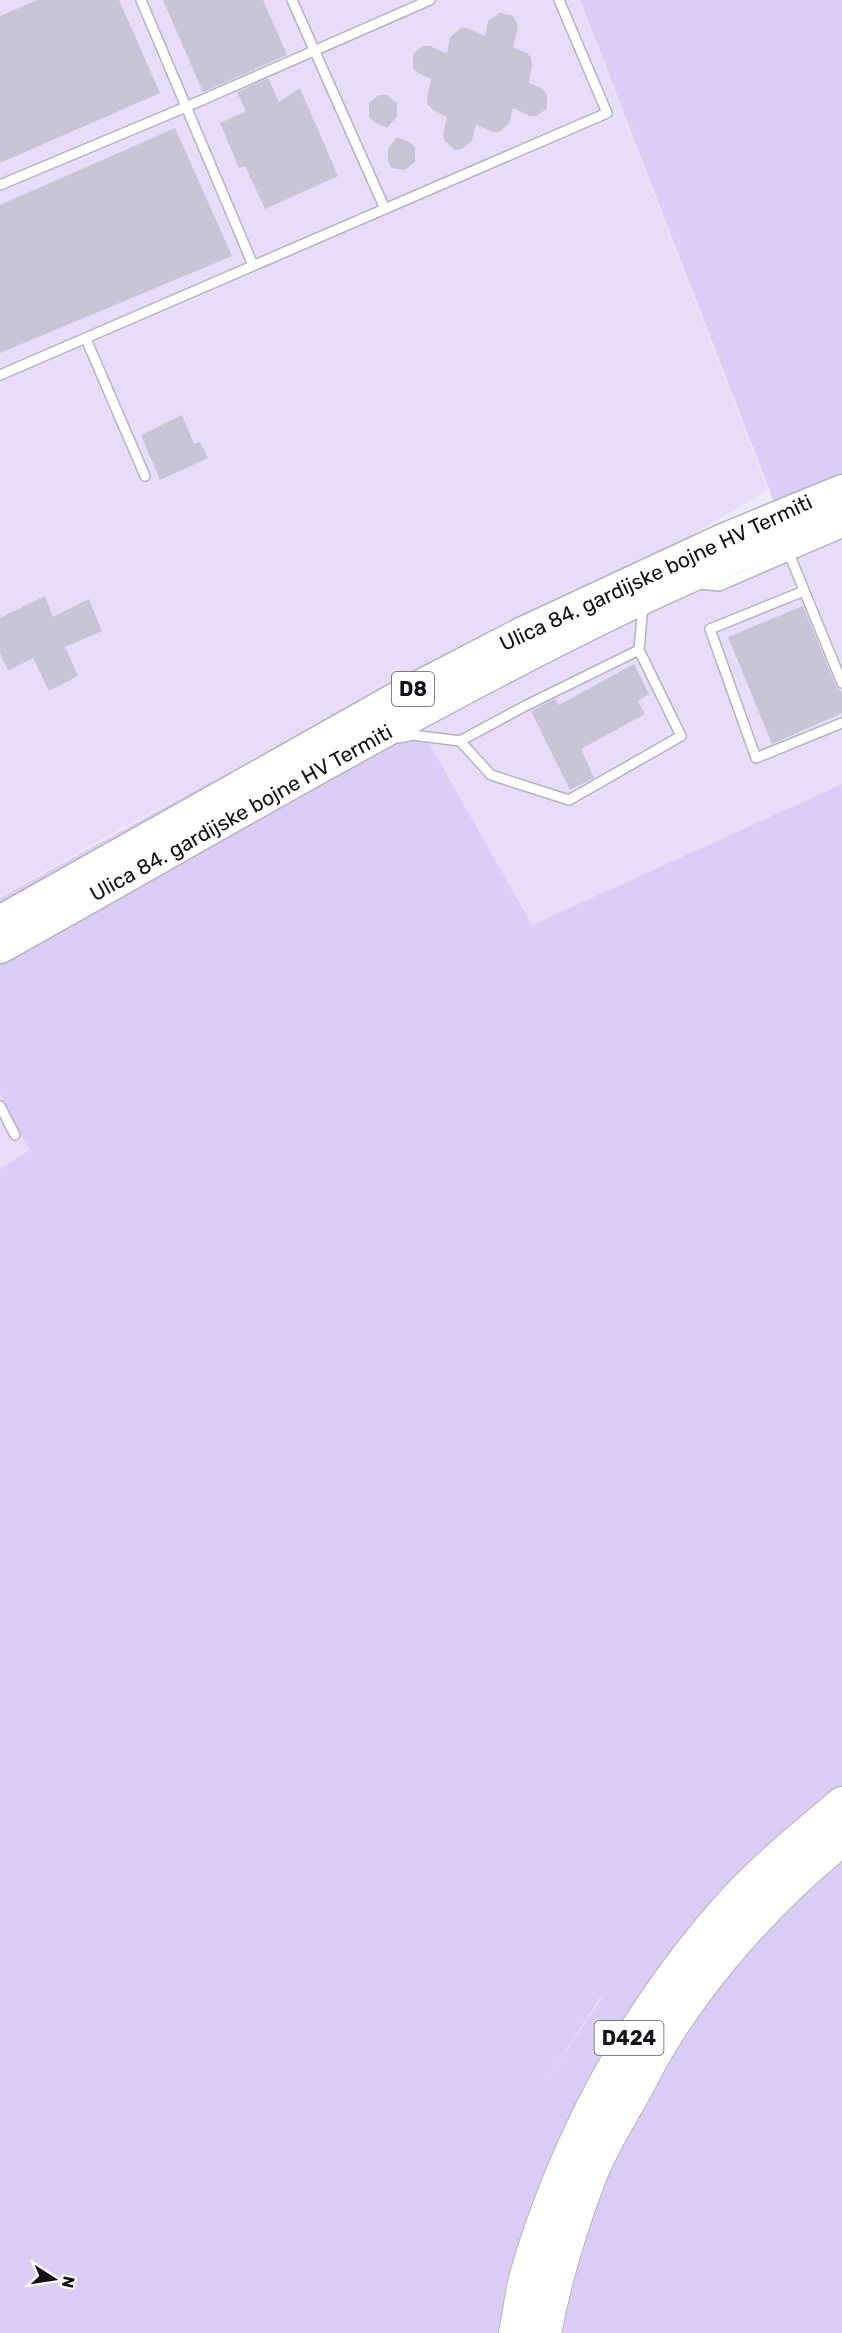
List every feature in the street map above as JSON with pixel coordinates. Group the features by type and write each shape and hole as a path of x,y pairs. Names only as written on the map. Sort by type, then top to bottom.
{"highway":[{"name":"D424","path":"515,2333 526,2277 573,2148 597,2096 630,2037 693,1950 729,1906 793,1844 842,1803"},
{"name":"D424","path":"545,2333 553,2292 568,2238 590,2178 616,2124 664,2039 709,1977 749,1929 820,1857 842,1840"}],"main road":[{"name":"Ulica 84. gardijske bojne HV Termiti","path":"0,921 394,699 513,637 723,539 842,490"},
{"name":"Ulica 84. gardijske bojne HV Termiti","path":"0,948 429,708 644,599 842,514"}],"lane":[{"path":"141,0 253,266"},
{"path":"292,0 385,208"},
{"path":"0,185 186,107 430,0"},
{"path":"0,375 608,113 559,0"},
{"path":"86,339 145,476"},
{"path":"680,583 719,586 842,533"},
{"path":"790,556 842,683"},
{"path":"804,591 710,629 756,758 842,723"},
{"path":"460,741 491,775 569,800 681,736 639,650 644,599"},
{"path":"390,742 412,735 460,741 639,650"},
{"path":"242,811 284,796 352,762"},
{"path":"0,1106 15,1135"}],"shaded area":[{"path":"0,0 579,0 768,490 414,700 842,508 842,784 532,925 407,704 208,783 120,829 0,897"},
{"path":"580,0 842,0 842,475 774,502"},
{"path":"407,704 532,925 842,784 842,2333 0,2333 0,1169 29,1150 0,1094 0,898 208,783","holes":["602,1995 603,1995 537,2095"]},
{"path":"0,1094 29,1150 0,1169"}],"building":[{"path":"37,0 119,0 160,93 0,163 0,16"},
{"path":"163,0 263,0 287,55 203,92"},
{"path":"499,13 512,15 516,21 518,27 513,47 527,53 531,58 529,83 543,89 547,94 547,108 537,116 530,116 513,108 509,123 499,132 492,132 476,124 472,141 462,149 455,150 445,141 443,135 447,117 428,105 431,79 413,68 413,54 423,46 430,46 447,54 450,37 461,28 467,28 485,36 488,21"},
{"path":"268,78 279,102 300,88 338,176 265,209 245,166 239,168 220,123 246,111 237,92"},
{"path":"379,95 386,95 397,103 397,116 387,128 369,117 369,103"},
{"path":"175,128 232,256 0,353 0,205"},
{"path":"397,137 411,143 415,148 415,162 405,170 392,168 388,162 388,149"},
{"path":"182,415 194,444 200,442 208,458 160,480 141,435"},
{"path":"45,596 53,617 89,599 102,631 65,647 78,676 49,691 33,658 8,671 0,653 0,618"},
{"path":"803,606 836,686 842,692 842,713 772,744 728,637"},
{"path":"634,664 649,694 638,701 645,714 581,749 594,778 570,790 531,711 555,699 559,705"}]}
